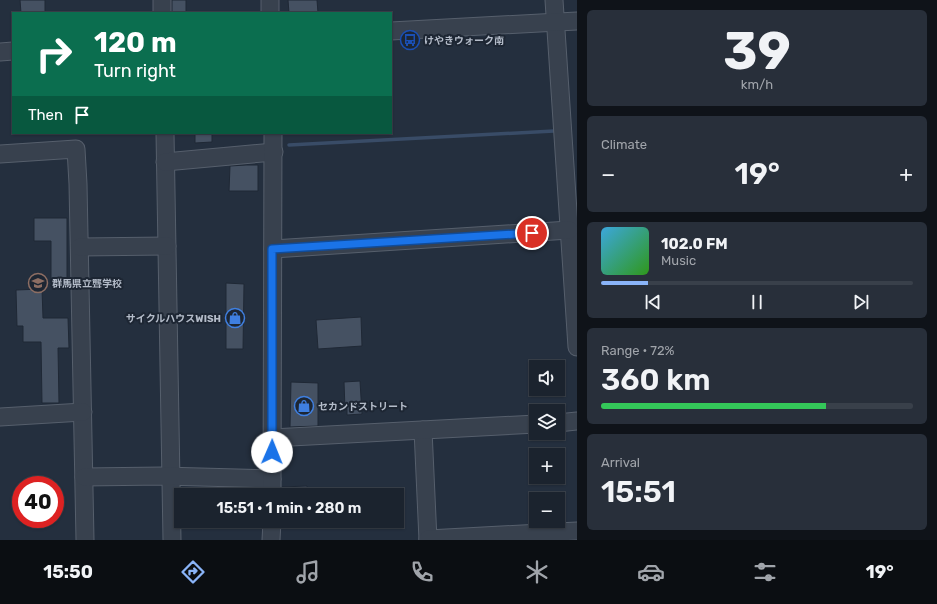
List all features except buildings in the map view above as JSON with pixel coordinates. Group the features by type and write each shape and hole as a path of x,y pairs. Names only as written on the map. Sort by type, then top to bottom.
{"street":[{"path":"162,0 162,12"},
{"path":"270,0 270,12"},
{"path":"554,0 577,348"},
{"path":"392,31 577,21"},
{"path":"0,52 12,51"},
{"path":"164,134 172,540"},
{"path":"84,477 171,477 272,487 273,134"},
{"path":"0,154 76,149 80,247 85,540"},
{"path":"165,162 274,152"},
{"path":"272,249 569,230"},
{"path":"80,247 167,246"},
{"path":"0,417 82,412"},
{"path":"565,422 577,421"},
{"path":"272,438 529,424"},
{"path":"423,430 428,539 577,531"},
{"path":"272,528 272,540"}],"waterway":[{"path":"289,145 554,131"}],"place":[{"name":"けやきウォーク南","path":"410,40"},
{"name":"群馬県立聾学校","path":"38,283"},
{"name":"サイクルハウスWISH","path":"235,318"},
{"name":"セカンドストリート","path":"304,406"}],"route":[{"path":"272,452 272,249 532,233"}]}
